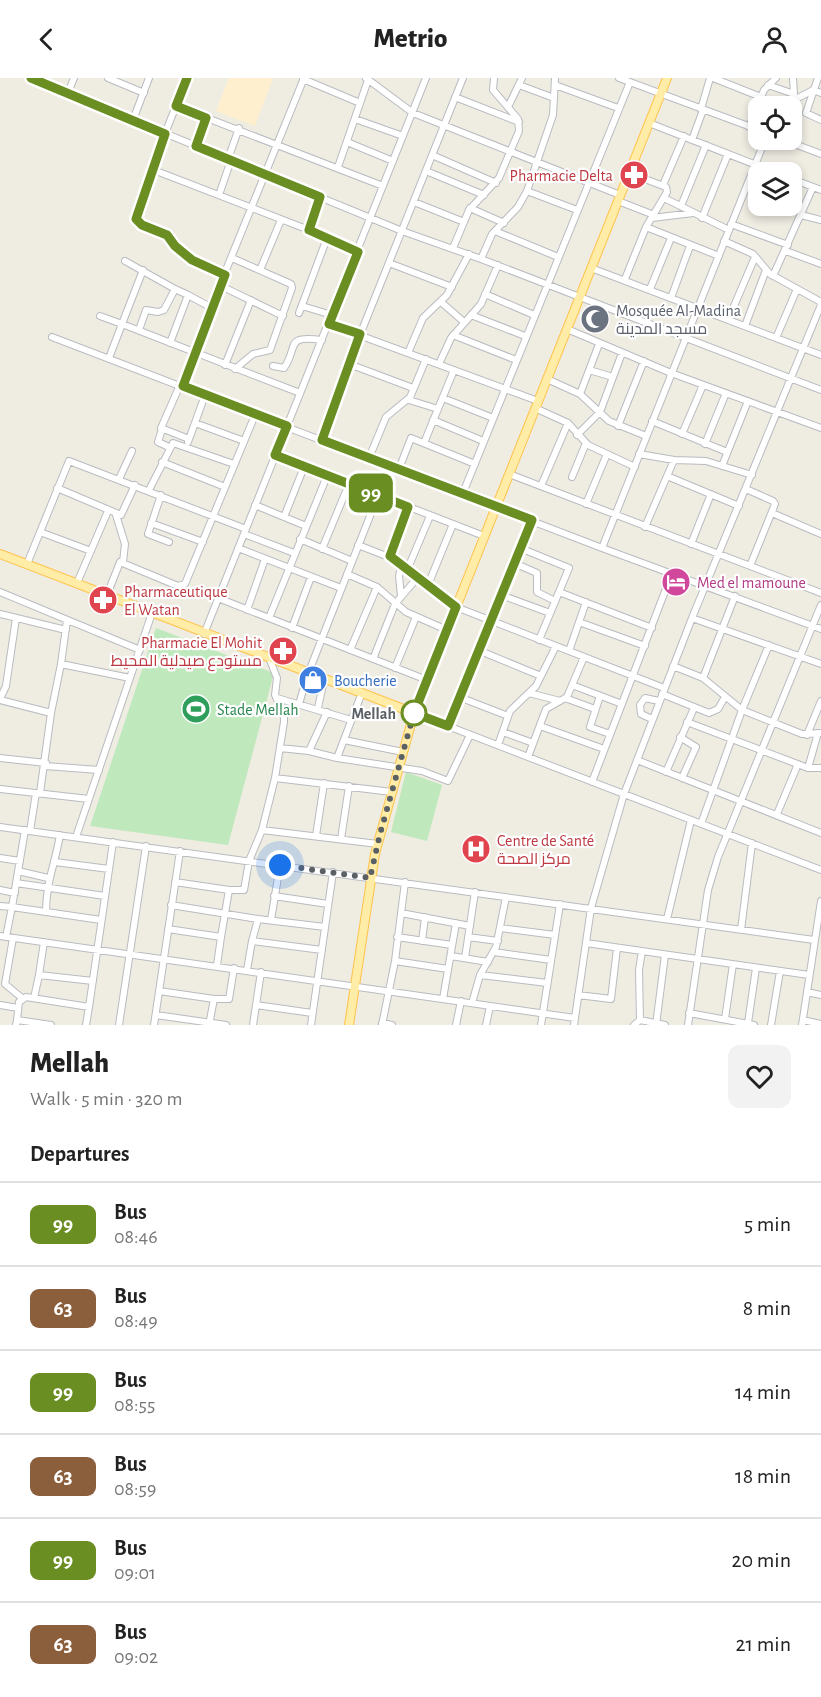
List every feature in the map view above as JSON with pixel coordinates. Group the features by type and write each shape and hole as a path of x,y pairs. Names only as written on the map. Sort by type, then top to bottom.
{"main road":[{"path":"349,1025 370,878 414,713 667,78"},
{"path":"0,554 361,695 414,713"}],"street":[{"path":"31,78 402,231 481,258 821,390"},
{"path":"68,93 74,78"},
{"path":"108,78 144,93"},
{"path":"132,120 149,78"},
{"path":"187,78 151,169 136,219 142,225 167,235 175,246 192,260 225,275"},
{"path":"204,634 426,78"},
{"path":"322,440 360,334 463,78"},
{"path":"494,78 493,90 509,105 520,122"},
{"path":"619,78 748,127"},
{"path":"692,140 711,78 758,96"},
{"path":"762,96 776,78"},
{"path":"792,78 793,96"},
{"path":"818,78 806,113 821,120"},
{"path":"170,447 158,442 161,426 195,353 304,79 360,103"},
{"path":"338,167 367,79 413,113 588,183 653,217 694,213"},
{"path":"509,105 520,81 554,98"},
{"path":"481,258 495,231 504,223 527,191 553,115 555,81 618,108"},
{"path":"463,493 525,336 548,285 576,210 630,82"},
{"path":"768,86 786,96"},
{"path":"801,96 813,90 821,93"},
{"path":"455,97 520,122"},
{"path":"176,106 239,128 383,186"},
{"path":"196,146 206,118"},
{"path":"355,119 404,136"},
{"path":"453,248 470,208 496,183 520,122"},
{"path":"649,123 748,162"},
{"path":"219,195 239,128"},
{"path":"663,185 684,136"},
{"path":"346,142 393,161"},
{"path":"681,206 706,145"},
{"path":"802,147 821,154"},
{"path":"702,218 728,154"},
{"path":"432,155 496,183"},
{"path":"151,169 309,230 358,252"},
{"path":"426,171 484,195"},
{"path":"625,279 646,227 667,189 663,185 629,173"},
{"path":"602,548 748,182"},
{"path":"802,183 821,190"},
{"path":"802,213 813,187"},
{"path":"527,191 576,210"},
{"path":"309,230 320,197"},
{"path":"664,198 702,218 787,248 821,264"},
{"path":"414,202 464,222"},
{"path":"470,208 504,223"},
{"path":"802,215 821,220"},
{"path":"773,276 801,216"},
{"path":"260,270 281,220"},
{"path":"646,227 718,256"},
{"path":"495,231 558,257"},
{"path":"299,313 327,238"},
{"path":"650,289 671,238"},
{"path":"6,937 217,965 389,993 461,1000 574,1021 591,908 624,794 705,585 720,555 821,304 773,276 755,256 724,241"},
{"path":"671,298 690,246"},
{"path":"408,353 423,318 441,302 470,254"},
{"path":"728,320 755,256"},
{"path":"232,258 292,288 270,350 252,354 235,369"},
{"path":"125,261 213,308"},
{"path":"389,263 452,287"},
{"path":"438,364 453,335 481,304 498,265"},
{"path":"591,268 821,355"},
{"path":"109,358 142,270"},
{"path":"745,326 766,270"},
{"path":"221,285 283,316"},
{"path":"139,330 146,310 158,312 164,310 175,289"},
{"path":"776,338 797,289"},
{"path":"485,294 534,315"},
{"path":"170,343 188,295"},
{"path":"225,365 251,300"},
{"path":"441,302 464,322"},
{"path":"302,306 332,315"},
{"path":"471,315 525,336"},
{"path":"100,316 300,393"},
{"path":"329,324 504,388 568,423 586,443 635,467"},
{"path":"567,329 671,373 821,428"},
{"path":"453,335 516,360"},
{"path":"52,337 602,548 821,629"},
{"path":"273,366 284,368 296,342 304,338 322,340"},
{"path":"580,394 599,344"},
{"path":"577,435 600,412 622,352"},
{"path":"369,458 386,417 409,398 426,359"},
{"path":"618,426 644,361"},
{"path":"350,364 413,388"},
{"path":"424,442 454,370"},
{"path":"589,370 613,377"},
{"path":"547,379 580,394 618,426 646,436"},
{"path":"682,434 704,385"},
{"path":"705,444 726,393"},
{"path":"186,446 205,395"},
{"path":"409,398 411,402 438,409"},
{"path":"443,398 493,418"},
{"path":"722,466 748,401"},
{"path":"107,595 118,564 123,562 182,586 185,585 255,415"},
{"path":"433,420 483,441"},
{"path":"652,421 727,452"},
{"path":"195,423 244,441"},
{"path":"541,486 568,423"},
{"path":"162,429 189,439"},
{"path":"399,469 410,439 424,442 475,464"},
{"path":"149,490 173,443 234,464"},
{"path":"572,477 586,443"},
{"path":"119,479 132,451"},
{"path":"586,504 607,454"},
{"path":"639,454 674,460 706,461 752,475"},
{"path":"275,455 484,536"},
{"path":"645,527 674,460"},
{"path":"27,564 70,461 214,516 294,553"},
{"path":"162,462 225,487"},
{"path":"299,704 308,674 390,465"},
{"path":"284,516 304,467"},
{"path":"509,474 615,517 821,593"},
{"path":"269,618 327,476"},
{"path":"667,476 739,506"},
{"path":"322,549 349,484"},
{"path":"57,488 116,515 124,513 135,485"},
{"path":"746,489 775,504 750,566"},
{"path":"691,544 711,494"},
{"path":"161,495 148,534 169,542"},
{"path":"255,505 306,526"},
{"path":"390,556 408,507"},
{"path":"77,583 108,511"},
{"path":"772,513 821,534"},
{"path":"116,515 125,544 123,562"},
{"path":"408,568 430,516"},
{"path":"448,726 532,520"},
{"path":"151,523 203,542"},
{"path":"428,585 453,524"},
{"path":"39,532 91,551"},
{"path":"300,539 352,561"},
{"path":"358,545 390,556 402,563 456,607 634,676 662,694 694,708 714,712 725,697"},
{"path":"238,548 341,588"},
{"path":"520,548 569,568 539,640"},
{"path":"247,610 266,559"},
{"path":"401,596 399,576 402,563"},
{"path":"514,563 537,573 537,592 555,601"},
{"path":"592,782 672,573"},
{"path":"347,574 377,587 395,604 416,617 447,630"},
{"path":"292,628 311,577"},
{"path":"374,659 395,604 418,577"},
{"path":"350,650 377,587"},
{"path":"0,592 140,650"},
{"path":"559,592 651,628"},
{"path":"501,595 550,613"},
{"path":"703,678 735,596"},
{"path":"218,598 427,680"},
{"path":"568,651 586,602"},
{"path":"688,1025 702,924 713,873 821,605"},
{"path":"76,837 152,613"},
{"path":"0,614 66,630"},
{"path":"395,668 416,617"},
{"path":"16,618 6,686 0,700 51,713"},
{"path":"692,618 821,664"},
{"path":"67,620 51,713 45,765 20,861 6,937 3,971 5,984 22,998 89,1006"},
{"path":"579,622 645,646"},
{"path":"701,824 742,710 769,645"},
{"path":"498,746 513,707 529,693 541,676 556,646"},
{"path":"478,650 541,676"},
{"path":"528,757 546,709 563,700 584,657"},
{"path":"175,882 244,890 249,861 262,830 275,778 284,714 277,698 277,678 270,660"},
{"path":"61,664 130,678"},
{"path":"673,666 703,678 742,710 807,735 819,733 808,768"},
{"path":"318,708 324,680"},
{"path":"572,685 622,704"},
{"path":"529,693 595,709"},
{"path":"652,719 641,714 642,701 662,694"},
{"path":"338,758 361,695"},
{"path":"600,696 590,727 610,734"},
{"path":"459,697 508,716"},
{"path":"277,698 318,708 351,720"},
{"path":"807,735 821,701"},
{"path":"666,772 694,708"},
{"path":"309,751 327,712"},
{"path":"414,713 821,870"},
{"path":"687,722 808,768 821,768"},
{"path":"540,726 604,749"},
{"path":"503,732 533,743"},
{"path":"280,748 422,771 448,781 470,735"},
{"path":"680,738 696,747 682,778"},
{"path":"344,740 403,752"},
{"path":"0,758 99,770"},
{"path":"637,760 821,833"},
{"path":"777,814 798,764"},
{"path":"275,778 392,792"},
{"path":"316,836 324,783"},
{"path":"341,839 349,786"},
{"path":"0,789 89,799"},
{"path":"667,919 691,820"},
{"path":"0,827 814,940"},
{"path":"262,830 378,844"},
{"path":"46,912 46,887 56,862 60,835"},
{"path":"86,1025 112,842"},
{"path":"741,930 752,843"},
{"path":"119,1025 146,846"},
{"path":"154,1025 180,851"},
{"path":"0,858 20,861"},
{"path":"56,862 109,869"},
{"path":"271,920 280,865"},
{"path":"18,871 48,878"},
{"path":"310,1025 333,872"},
{"path":"392,1025 382,1024 395,961 405,882"},
{"path":"16,883 105,896"},
{"path":"0,890 15,893"},
{"path":"217,965 229,890"},
{"path":"465,958 475,892"},
{"path":"274,896 328,904"},
{"path":"472,1003 480,975 498,941 506,897"},
{"path":"821,901 803,1023 821,1024"},
{"path":"541,1025 560,904"},
{"path":"171,905 325,927"},
{"path":"0,906 101,920"},
{"path":"401,913 470,926"},
{"path":"422,941 425,917"},
{"path":"247,970 258,919"},
{"path":"443,999 456,923"},
{"path":"500,928 555,935"},
{"path":"168,929 221,937"},
{"path":"397,937 452,945"},
{"path":"468,938 498,941"},
{"path":"252,941 322,950"},
{"path":"34,998 44,942"},
{"path":"586,943 809,975"},
{"path":"578,995 611,999 617,948"},
{"path":"642,951 637,1022 665,1025"},
{"path":"494,952 551,960"},
{"path":"656,1024 665,955"},
{"path":"450,957 488,962"},
{"path":"395,961 448,969"},
{"path":"725,1019 733,964"},
{"path":"159,991 230,999 234,968"},
{"path":"689,1013 751,1024 756,968"},
{"path":"771,1025 780,971"},
{"path":"253,1025 261,972"},
{"path":"39,975 93,981"},
{"path":"480,975 547,983"},
{"path":"807,992 821,995"},
{"path":"22,998 16,1023 51,1025"},
{"path":"209,1023 214,999"},
{"path":"456,1025 461,1000"},
{"path":"0,1005 18,1008"},
{"path":"256,1005 312,1013"},
{"path":"486,1025 490,1006"},
{"path":"156,1015 226,1025"}],"green space":[{"name":"Stade Mellah","path":"156,628 274,673 228,845 90,826"},
{"path":"406,772 442,785 427,841 391,832"}],"sand":[{"path":"229,78 273,78 255,126 216,111"}],"bus line":[{"name":"99","path":"31,78 165,134 135,215 136,219 142,225 167,235 175,246 192,260 225,275 183,386 287,426 275,455 408,507 390,556 456,607 414,713 448,726 532,520 322,440 360,334 329,324 358,252 309,230 320,197 196,146 206,118 176,106 187,78"}],"place":[{"name":"Pharmacie Delta","path":"634,175"},
{"name":"Mosquée Al-Madina مسجد المدينة","path":"595,319"},
{"name":"Med el mamoune","path":"676,582"},
{"name":"Pharmaceutique El Watan","path":"103,600"},
{"name":"Pharmacie El Mohit مستودع صيدلية المحيط","path":"283,651"},
{"name":"Boucherie","path":"313,680"},
{"name":"Stade Mellah","path":"196,709"},
{"name":"Mellah","path":"414,713"},
{"name":"Centre de Santé مركز الصحة","path":"476,849"}],"route":[{"path":"280,865 370,878 414,713"}]}
